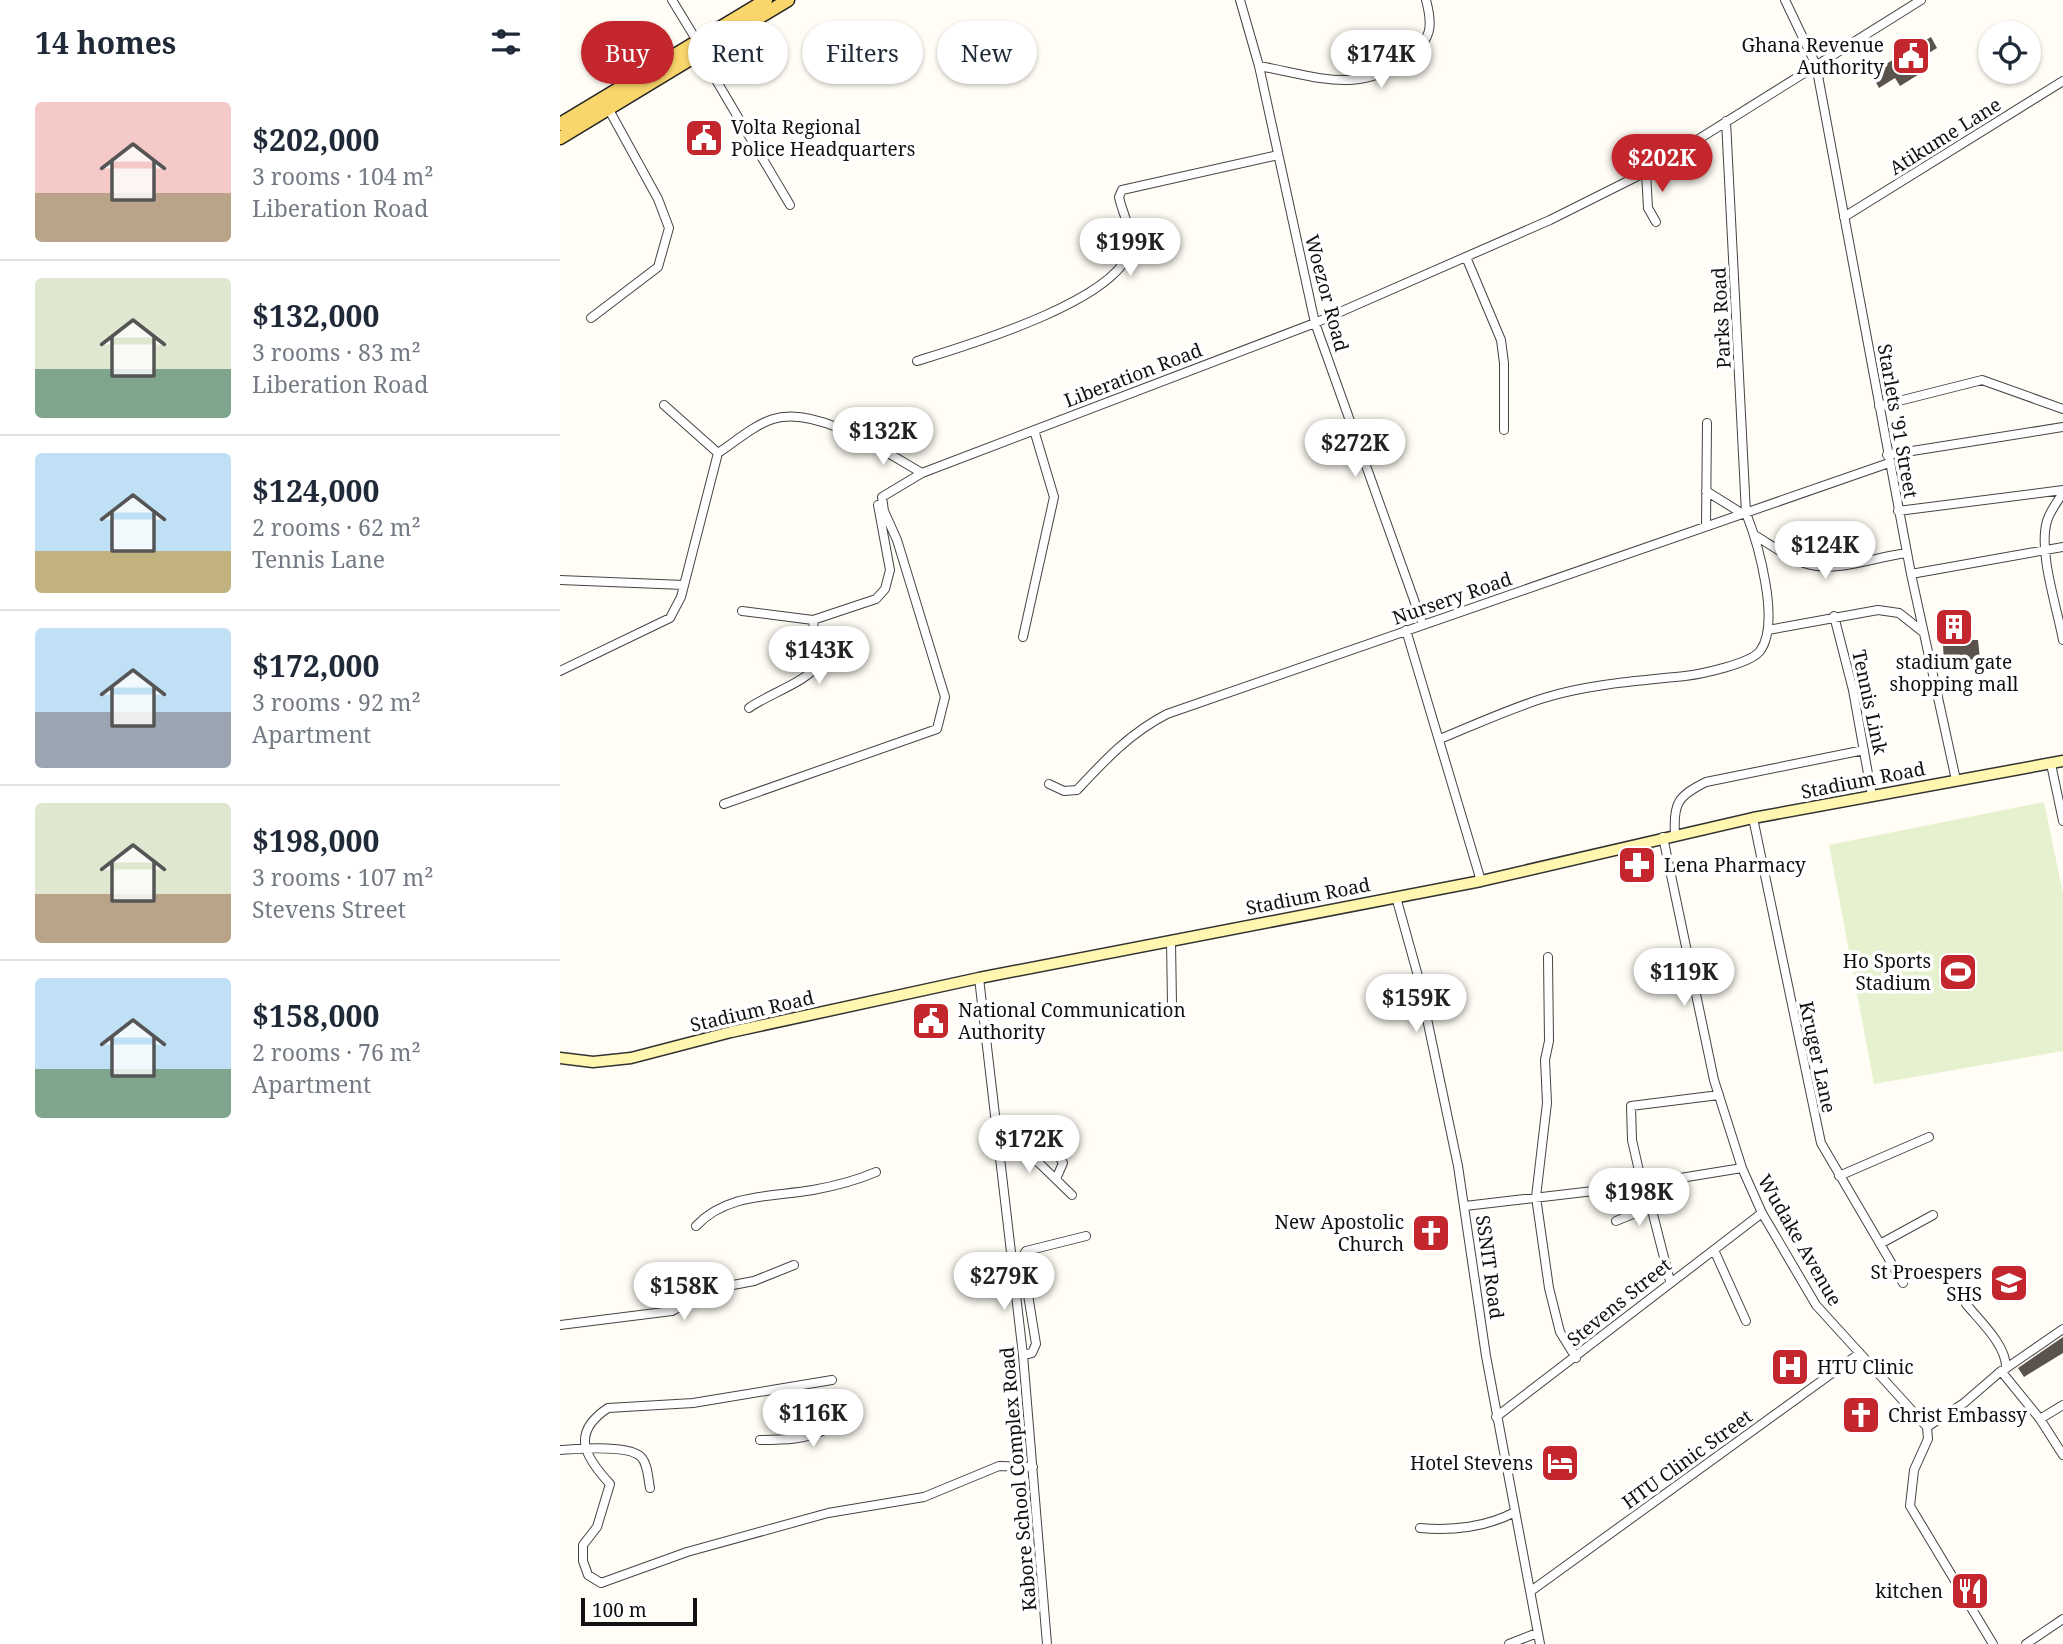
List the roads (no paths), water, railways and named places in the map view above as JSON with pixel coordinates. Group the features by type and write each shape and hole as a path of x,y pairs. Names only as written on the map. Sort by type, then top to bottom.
{"main road":[{"path":"736,21 766,0"},
{"path":"748,21 788,0"},
{"path":"560,124 688,53"},
{"path":"560,138 688,54"},
{"name":"Stadium Road","path":"560,1058 593,1062 631,1058 731,1032 979,978 1481,881 1753,818 2063,761"}],"street":[{"path":"672,0 688,28"},
{"name":"Woezor Road","path":"1240,0 1259,66 1315,323 1423,625"},
{"path":"1259,66 1344,81 1385,74 1412,54 1430,31 1432,21 1426,0"},
{"name":"Starlets '91 Street","path":"1785,0 1816,65 1910,574 1956,780"},
{"name":"Liberation Road","path":"882,497 922,473 1315,323 1465,257 1646,172 1921,0"},
{"name":"Atikume Lane","path":"1844,217 2063,80"},
{"path":"720,84 790,205"},
{"path":"591,318 658,267 669,228 658,199 608,108"},
{"name":"Parks Road","path":"1726,121 1744,513"},
{"path":"917,361 999,335 1083,295 1125,263 1131,246 1119,197 1122,190 1278,155"},
{"path":"1646,172 1648,208 1656,222"},
{"path":"1465,257 1501,340 1504,363 1504,430"},
{"path":"1879,405 1982,380 2063,409"},
{"path":"664,405 718,453"},
{"path":"560,671 670,618 684,584 718,453 768,421 794,416 873,442 922,473"},
{"path":"1706,526 1707,423"},
{"name":"Nursery Road","path":"1049,784 1070,792 1077,790 1143,726 1167,714 1744,513 1888,459 2063,426"},
{"path":"1023,638 1054,497 1034,430"},
{"path":"1440,739 1543,698 1588,687 1700,674 1750,659 1759,653 1768,630 1768,604 1756,536 1744,513 1706,491"},
{"path":"1898,511 2063,492"},
{"path":"2063,492 2048,518 2045,548 2063,640"},
{"path":"741,611 813,620 876,599 885,589 890,570 878,511 882,497"},
{"path":"724,804 937,729 945,696 882,497"},
{"path":"1756,536 1801,562 1817,566 1834,567 1907,553"},
{"path":"1910,574 2045,548 2063,547"},
{"path":"560,580 619,585 684,584"},
{"path":"1768,630 1834,615 1878,610 1905,616 1923,632"},
{"name":"Tennis Link","path":"1834,615 1872,796"},
{"path":"749,708 764,696 811,674 816,665 813,620"},
{"path":"1406,630 1481,881"},
{"path":"1669,836 1673,811 1685,793 1706,782 1864,750"},
{"path":"2051,764 2063,821"},
{"name":"Kruger Lane","path":"1753,818 1821,1143 1903,1283"},
{"name":"Wudake Avenue","path":"1669,836 1718,1095 1742,1168 1762,1213 1816,1305 1927,1427"},
{"name":"SSNIT Road","path":"1396,897 1421,989 1465,1206 1496,1417 1540,1644"},
{"path":"1171,942 1172,1005"},
{"path":"1548,957 1549,1041 1545,1060 1547,1103 1536,1197 1549,1288 1560,1332 1576,1358"},
{"name":"Kabore School Complex Road","path":"979,978 1023,1355 1048,1644"},
{"path":"1670,1281 1632,1140 1631,1106 1718,1095"},
{"path":"1839,1177 1928,1137"},
{"path":"999,1140 1056,1179 1072,1195"},
{"path":"1018,1151 1058,1154 1063,1163 1056,1179"},
{"path":"1465,1206 1742,1168"},
{"path":"696,1226 709,1212 730,1203 848,1183 876,1172"},
{"path":"1616,1221 1650,1207"},
{"name":"Stevens Street","path":"1496,1417 1762,1213"},
{"path":"1880,1244 1933,1215"},
{"path":"1023,1355 1032,1353 1036,1344 1022,1258 1026,1251 1086,1236"},
{"path":"1714,1250 1746,1321"},
{"path":"560,1325 672,1311 712,1289 754,1281 794,1265"},
{"path":"1966,1304 2005,1357 2004,1369 2063,1455"},
{"path":"1993,1644 1910,1506 1914,1470 1928,1439 1927,1427 1964,1403 2004,1369 2063,1329"},
{"name":"HTU Clinic Street","path":"1531,1591 1860,1353"},
{"path":"832,1380 692,1403 608,1408 586,1428 585,1448 593,1465 610,1485 597,1527 583,1545 583,1561 588,1574 601,1583 687,1552 828,1513 924,1497 999,1466 1033,1467"},
{"path":"2040,1419 2063,1405"},
{"path":"760,1440 789,1439 812,1434 829,1427 847,1408"},
{"path":"560,1450 623,1450 642,1457 650,1488"},
{"path":"1420,1528 1456,1529 1505,1518 1515,1512"},
{"path":"2026,1644 2063,1619"},
{"path":"1508,1644 1537,1633"}],"place":[{"name":"Ghana Revenue Authority","path":"1911,56"},
{"name":"Volta Regional Police Headquarters","path":"704,138"},
{"name":"stadium gate shopping mall","path":"1954,627"},
{"name":"Lena Pharmacy","path":"1637,865"},
{"name":"Ho Sports Stadium","path":"1958,972"},
{"name":"National Communication Authority","path":"931,1021"},
{"name":"New Apostolic Church","path":"1431,1233"},
{"name":"St Proespers SHS","path":"2009,1283"},
{"name":"HTU Clinic","path":"1790,1367"},
{"name":"Christ Embassy","path":"1861,1415"},
{"name":"Hotel Stevens","path":"1560,1463"},
{"name":"kitchen","path":"1970,1591"}]}
